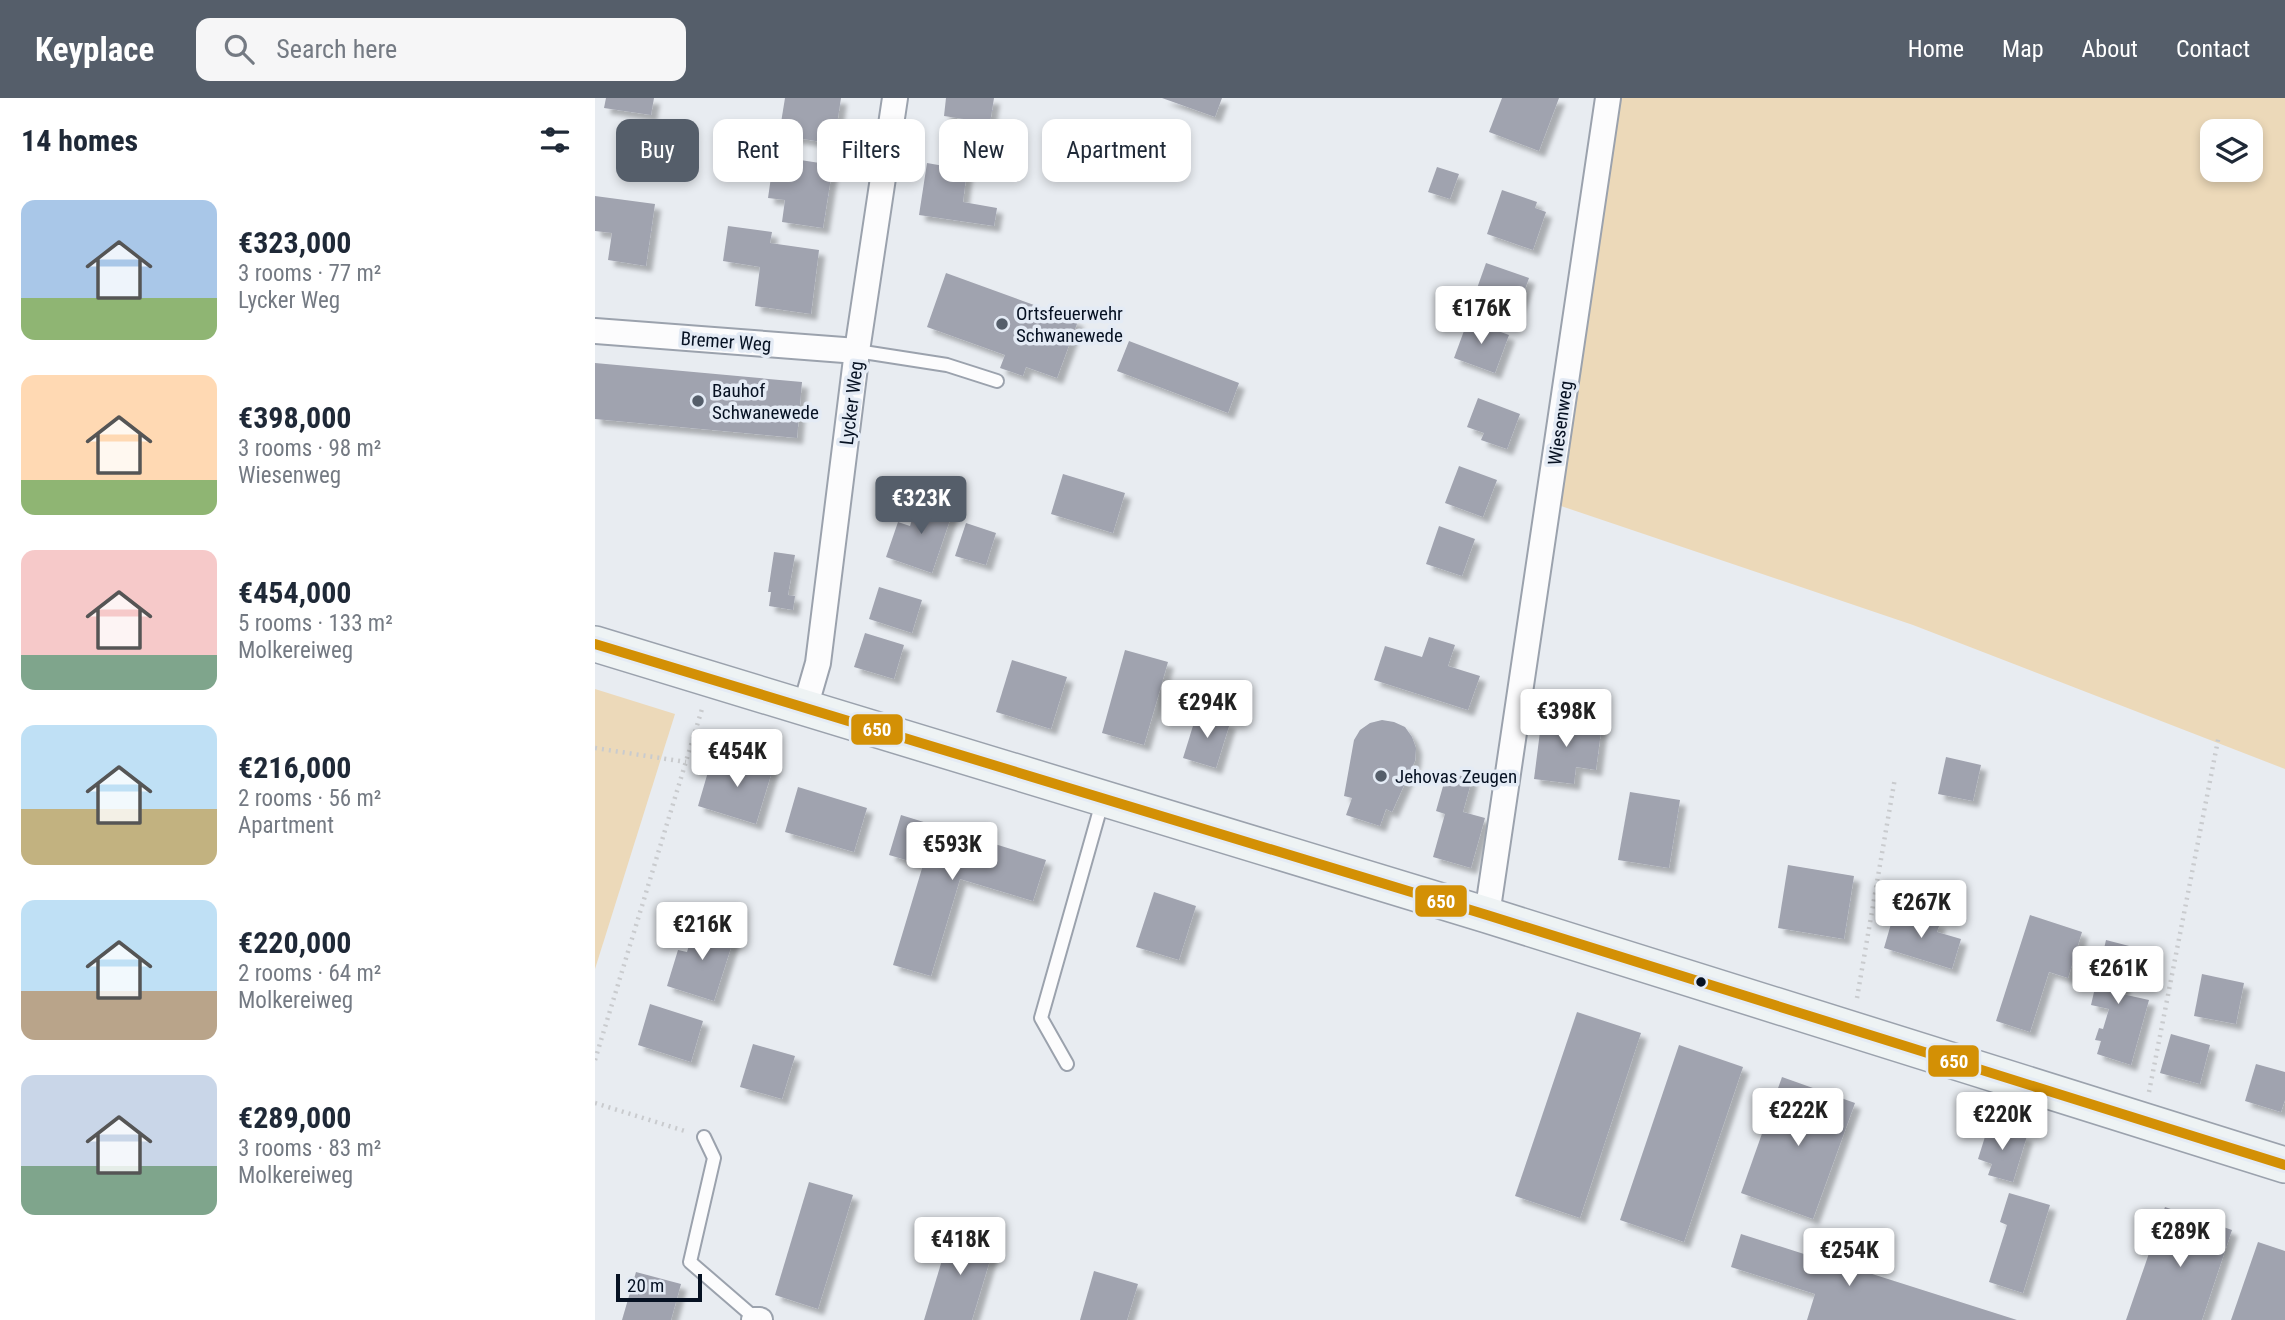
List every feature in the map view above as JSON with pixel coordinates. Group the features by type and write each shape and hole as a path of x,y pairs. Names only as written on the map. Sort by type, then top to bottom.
{"main road":[{"path":"595,645 1487,915 2285,1165"}],"street":[{"name":"Lycker Weg","path":"805,708 818,663 857,351 895,98"},
{"name":"Wiesenweg","path":"1487,915 1608,98"},
{"name":"Bremer Weg","path":"595,331 857,351"}],"lane":[{"path":"857,351 947,365 997,381"},
{"path":"1067,1064 1041,1018 1103,799"},
{"path":"703,1137 714,1158 690,1262 757,1320"}],"path":[{"path":"595,1060 710,680"},
{"path":"2143,1120 2218,736"},
{"path":"595,748 686,761"},
{"path":"1852,1029 1895,778"},
{"path":"595,1102 703,1137"}],"shaded area":[{"path":"1621,98 2285,98 2285,769 1913,625 1558,505"},
{"path":"595,689 675,714 595,969"}],"building":[{"path":"606,98 654,98 651,115 604,108"},
{"path":"785,98 841,98 838,119 817,119 817,141 803,139 803,119 782,119"},
{"path":"946,98 994,98 991,119 944,116"},
{"path":"1162,98 1222,98 1215,117"},
{"path":"1502,98 1559,98 1539,151 1489,132"},
{"path":"803,160 817,163 817,182 830,182 823,228 782,222 785,200 768,198 770,182 803,182"},
{"path":"927,163 939,165 939,182 966,182 963,202 997,208 994,226 919,215"},
{"path":"1437,167 1459,174 1450,199 1428,192"},
{"path":"1502,190 1537,202 1535,208 1546,212 1533,250 1487,234"},
{"path":"595,196 655,204 646,266 608,260 612,233 595,231"},
{"path":"728,226 772,232 770,243 819,250 811,314 755,306 760,267 723,261"},
{"path":"1486,263 1529,278 1518,309 1475,294"},
{"name":"Ortsfeuerwehr Schwanewede","path":"946,273 1078,321 1057,378 1026,367 1023,376 1000,368 1005,355 927,327"},
{"path":"1468,320 1509,335 1495,373 1454,358"},
{"path":"1129,341 1239,383 1228,413 1117,371"},
{"name":"Bauhof Schwanewede","path":"595,363 802,382 797,438 595,419"},
{"path":"1478,398 1520,414 1507,449 1481,440 1484,433 1467,427"},
{"path":"1459,466 1497,480 1483,517 1445,503"},
{"path":"1063,474 1125,493 1113,533 1051,514"},
{"path":"919,497 954,508 932,573 886,557 898,522 910,526"},
{"path":"966,523 996,533 986,565 955,556"},
{"path":"1439,526 1475,539 1462,576 1426,564"},
{"path":"774,552 795,555 788,595 795,596 793,610 769,606 771,592 768,592"},
{"path":"879,587 922,600 912,633 869,619"},
{"path":"865,633 904,645 894,679 854,667"},
{"path":"1429,637 1455,645 1448,666 1480,676 1468,710 1374,680 1385,646 1422,657"},
{"path":"1125,650 1168,662 1144,745 1102,733"},
{"path":"1012,660 1067,677 1051,729 996,712"},
{"path":"1197,713 1230,723 1216,768 1183,758"},
{"path":"1542,716 1602,724 1596,770 1576,767 1574,784 1534,779"},
{"path":"1382,720 1405,727 1416,748 1415,761 1392,812 1386,809 1380,826 1346,815 1352,798 1344,796 1354,740 1360,730 1370,723"},
{"path":"740,755 774,765 756,824 698,806 710,765 735,772"},
{"path":"1946,757 1981,765 1973,801 1938,794"},
{"path":"1447,772 1472,779 1463,812 1485,818 1471,868 1433,857 1445,814 1436,811"},
{"path":"798,787 867,808 854,852 785,832"},
{"path":"1630,792 1680,800 1669,868 1618,860"},
{"path":"901,815 1046,860 1033,901 960,879 931,976 893,965 923,865 889,855"},
{"path":"1788,865 1854,876 1844,939 1778,928"},
{"path":"1154,892 1196,906 1179,960 1136,947"},
{"path":"1895,910 1940,923 1937,932 1961,939 1952,969 1884,948"},
{"path":"2030,915 2082,932 2068,978 2049,972 2030,1032 1996,1021"},
{"path":"696,922 735,935 714,1001 667,986 678,950 687,952"},
{"path":"2106,940 2133,947 2122,994 2149,1000 2131,1065 2097,1054 2101,1041 2095,1040 2099,1028 2103,1029 2109,1009 2091,1005"},
{"path":"2202,974 2244,983 2236,1024 2194,1016"},
{"path":"650,1004 703,1021 691,1062 638,1045"},
{"path":"1577,1012 1641,1033 1580,1218 1515,1196"},
{"path":"2171,1034 2210,1045 2200,1084 2160,1073"},
{"path":"753,1044 795,1056 782,1099 740,1087"},
{"path":"1679,1045 1743,1067 1684,1242 1620,1220"},
{"path":"2256,1064 2285,1072 2285,1100 2281,1112 2245,1101"},
{"path":"1782,1077 1855,1103 1813,1219 1741,1193"},
{"path":"1989,1124 2027,1136 2013,1182 1988,1175 1992,1164 1978,1159"},
{"path":"809,1182 853,1195 818,1309 775,1295"},
{"path":"2009,1193 2050,1205 2023,1293 1989,1282 2007,1225 2000,1222"},
{"path":"2165,1207 2232,1230 2202,1320 2126,1320"},
{"path":"952,1227 996,1240 972,1320 924,1320"},
{"path":"1741,1234 1804,1254 1807,1247 1827,1253 1825,1259 2017,1320 1807,1320 1815,1294 1731,1267"},
{"path":"2258,1242 2285,1251 2285,1320 2231,1320"},
{"path":"1094,1271 1138,1284 1127,1320 1080,1320"},
{"path":"636,1272 681,1284 671,1320 622,1320"}],"transit line":[{"name":"650","path":"595,644 1487,915 2285,1165"}],"place":[{"name":"Ortsfeuerwehr Schwanewede","path":"1002,324"},
{"name":"Bauhof Schwanewede","path":"698,401"},
{"name":"Jehovas Zeugen","path":"1381,776"}]}
